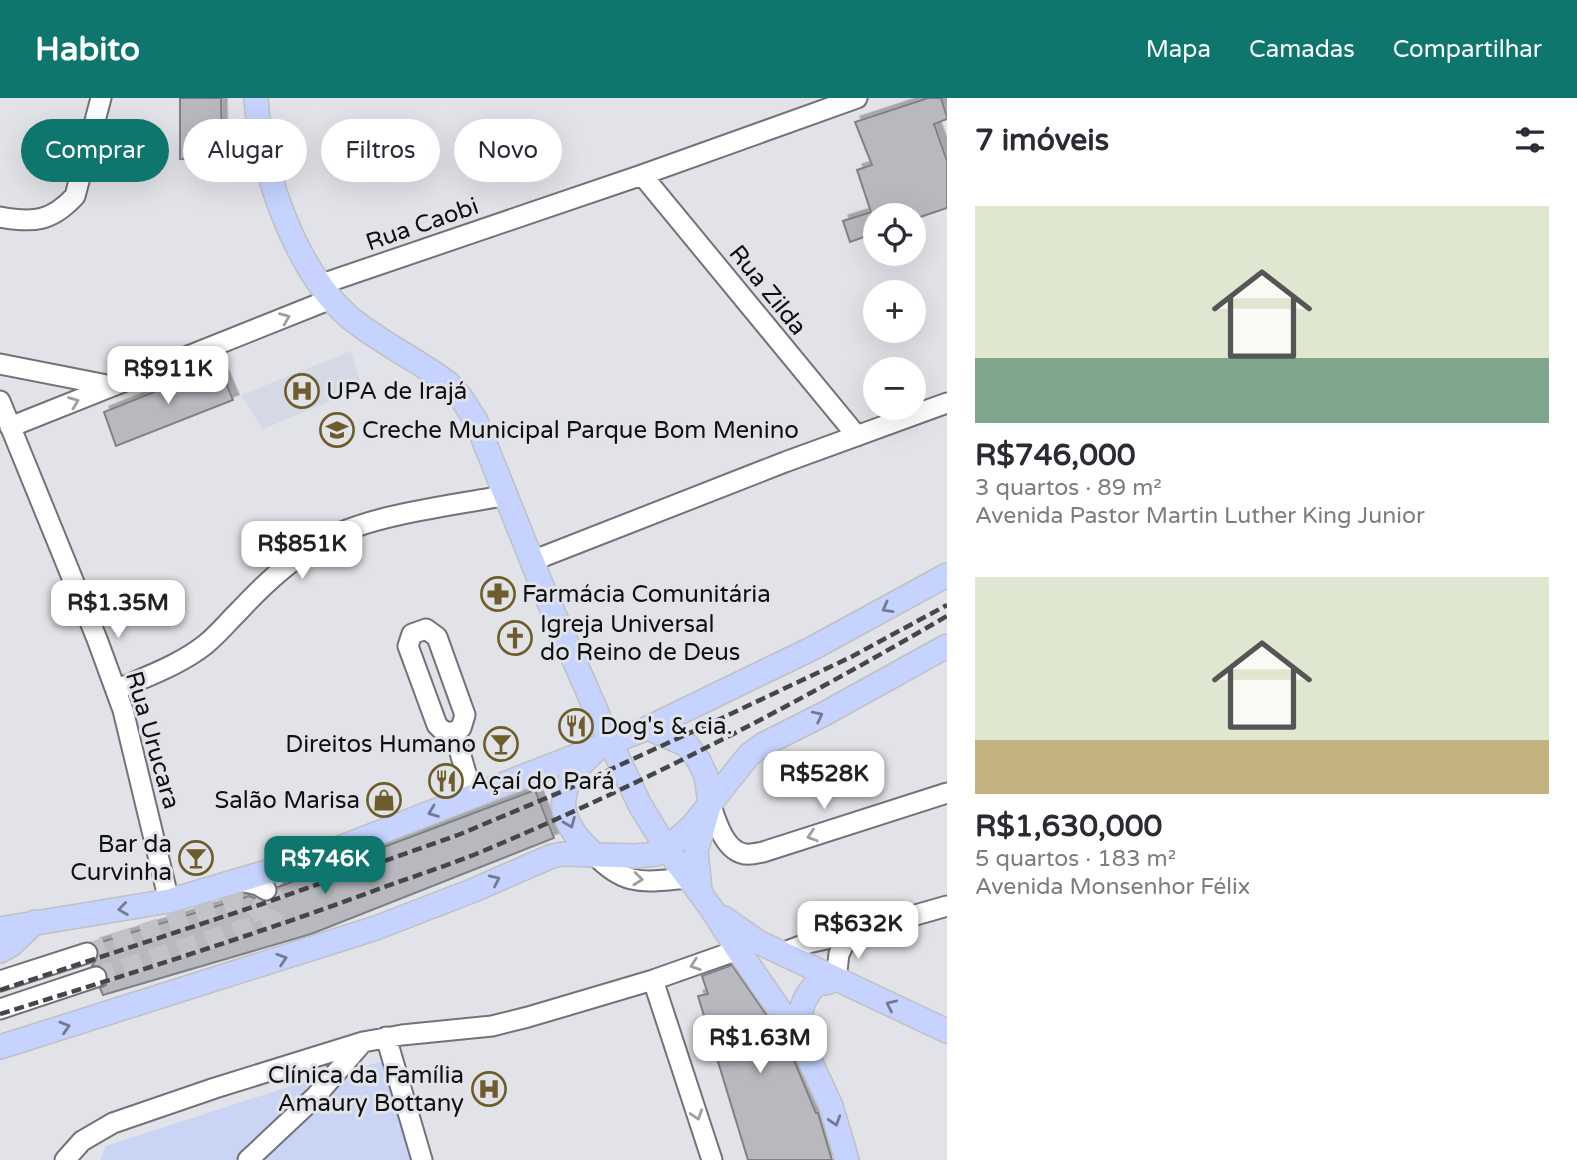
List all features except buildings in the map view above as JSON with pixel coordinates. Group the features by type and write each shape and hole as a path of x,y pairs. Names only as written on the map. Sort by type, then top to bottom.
{"main road":[{"path":"256,98 263,145 297,247 326,292 368,331 448,383 477,421 605,746 667,849 800,1039 831,1106 847,1160"},
{"path":"0,929 169,901 241,881 331,851 648,728 813,648 947,575"},
{"path":"0,1047 376,928 563,853 646,856 667,849 693,825 749,755 764,744 947,646"},
{"path":"648,728 687,745 706,776 710,803 696,851 700,893 748,937 782,953 827,981"},
{"path":"594,854 568,826 564,797 566,786 578,766 605,746"},
{"path":"0,951 11,945 35,922"},
{"path":"738,950 827,981 947,1031"},
{"path":"800,1039 800,1009 805,996 827,981"}],"street":[{"path":"0,217 33,221 45,218 66,206 75,196 101,98"},
{"name":"Rua Caobi","path":"10,427 113,387 326,292 857,98"},
{"name":"Rua Zilda","path":"642,175 857,436"},
{"path":"0,364 113,387"},
{"name":"Rua Urucara","path":"0,401 116,690 137,763 169,901"},
{"path":"532,561 947,403"},
{"path":"116,690 195,652 287,567 338,533 376,520 507,495"},
{"path":"426,629 437,637 465,715 461,728 454,732 447,732 437,725 408,646 409,640 418,630 426,629"},
{"path":"454,732 472,797"},
{"path":"710,803 727,841 736,850 746,854 763,852 947,793"},
{"path":"594,854 616,874 633,880 700,893"},
{"path":"241,881 266,890"},
{"path":"782,953 808,943 947,906"},
{"path":"827,981 849,934"},
{"path":"65,1160 82,1141 113,1124 215,1088 363,1042 386,1037 492,1026 653,981 738,950"},
{"path":"0,981 87,953"},
{"path":"0,1009 96,976"},
{"path":"653,981 712,1160"},
{"path":"386,1037 422,1160"},
{"path":"248,1160 315,1097 363,1042"}],"shaded area":[{"name":"UPA de Irajá","path":"351,351 362,388 263,429 241,395"},
{"path":"387,1060 410,1160 100,1160 106,1146 294,1085"}],"tunnel":[{"path":"96,977 269,920 276,905 266,890"},
{"path":"87,953 229,903 251,905 259,911 264,923"}],"railway":[{"path":"0,990 262,904 458,835 568,789 722,718 851,657 947,605"},
{"path":"0,1014 236,939 476,854 597,801 716,743 947,616"}],"place":[{"name":"UPA de Irajá","path":"302,391"},
{"name":"Creche Municipal Parque Bom Menino","path":"337,430"},
{"name":"Farmácia Comunitária","path":"498,594"},
{"name":"Igreja Universal do Reino de Deus","path":"515,638"},
{"name":"Dog's & cia.","path":"576,726"},
{"name":"Direitos Humano","path":"501,744"},
{"name":"Açaí do Pará","path":"446,781"},
{"name":"Salão Marisa","path":"384,800"},
{"name":"Bar da Curvinha","path":"196,858"},
{"name":"Clínica da Família Amaury Bottany","path":"489,1089"}]}
